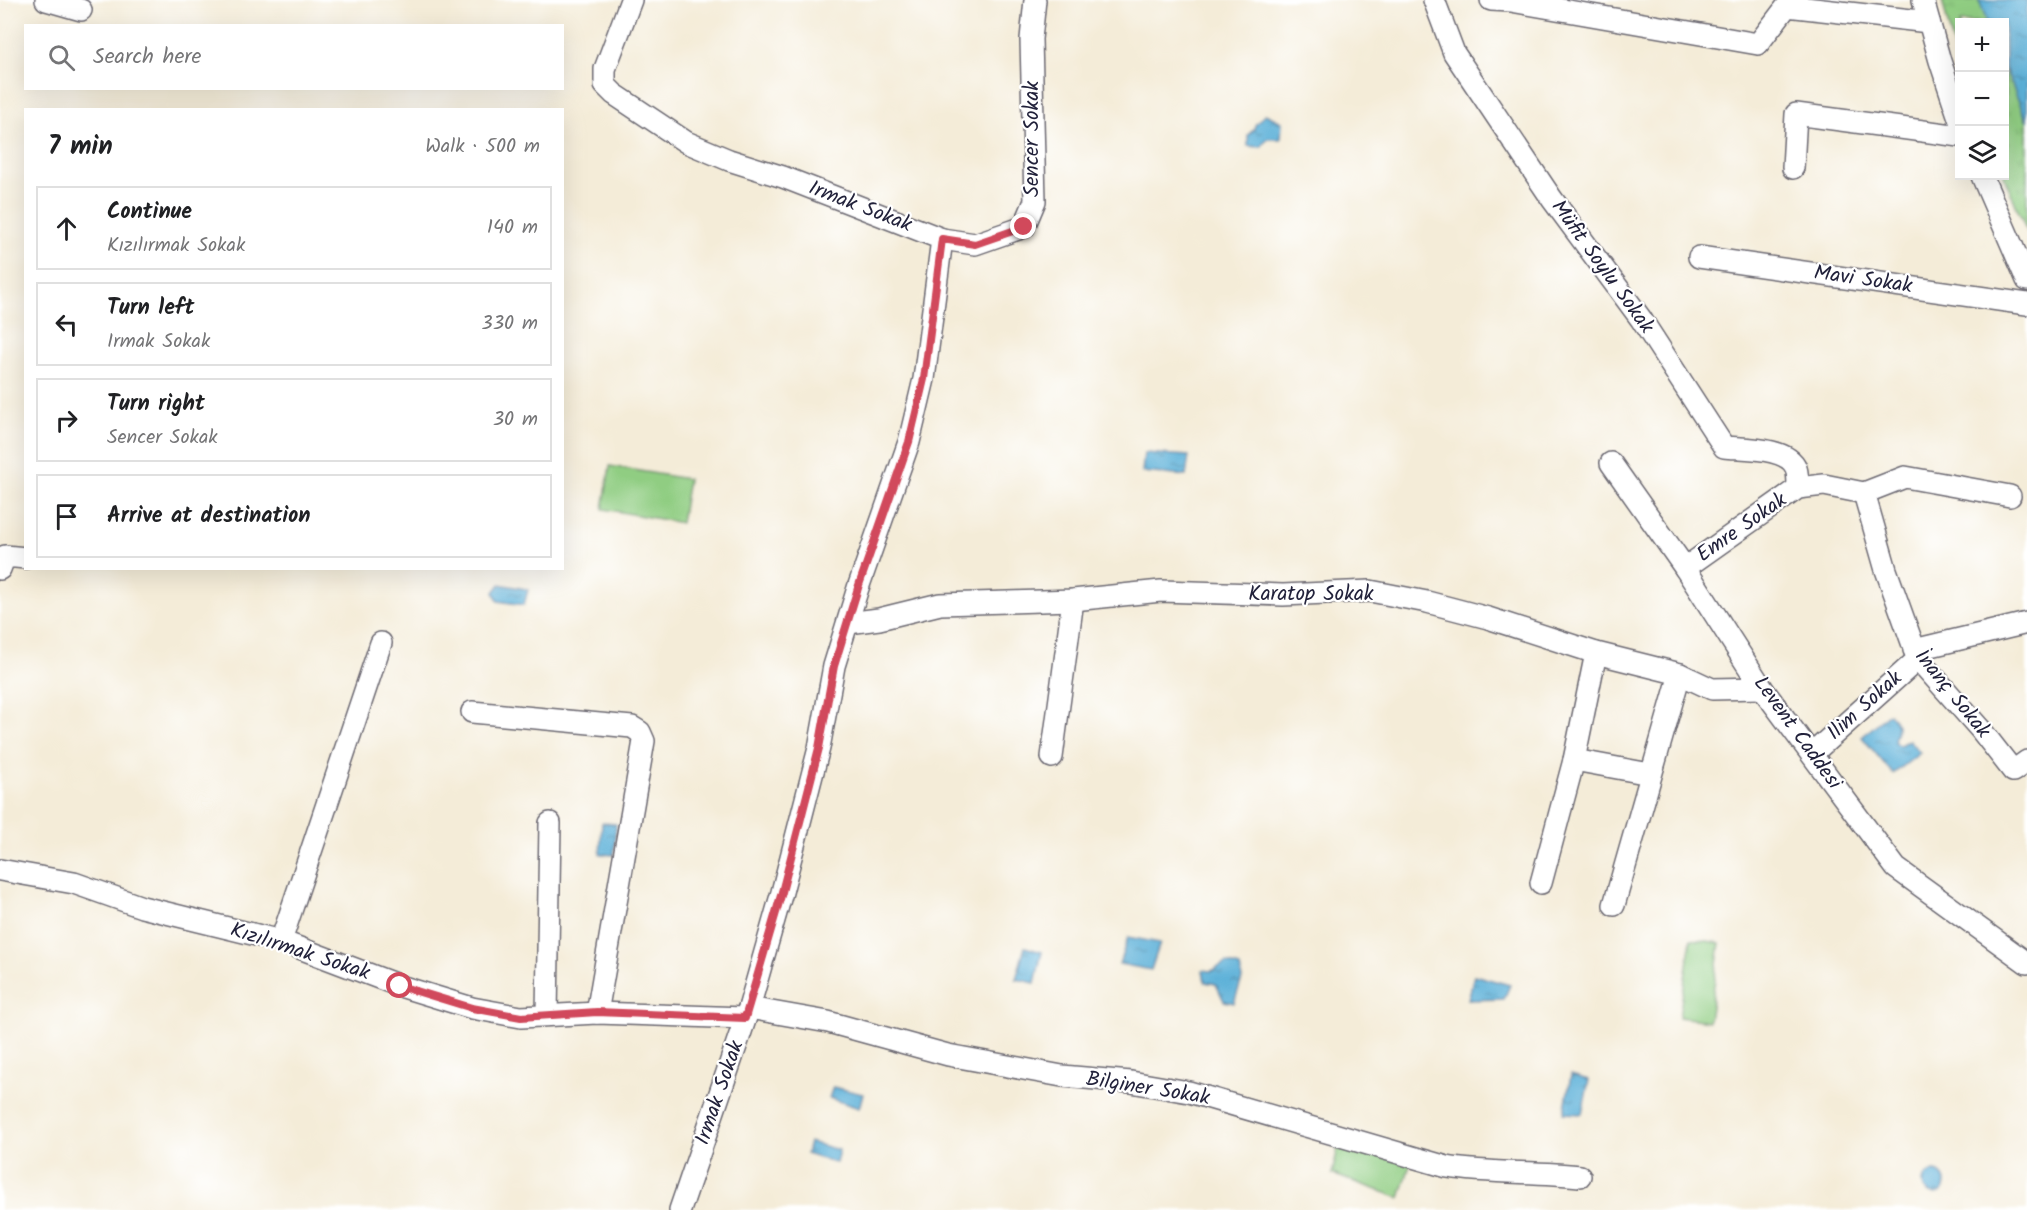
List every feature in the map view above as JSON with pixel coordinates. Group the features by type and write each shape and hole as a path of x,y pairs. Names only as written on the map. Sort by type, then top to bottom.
{"street":[{"path":"46,0 81,10"},
{"name":"Irmak Sokak","path":"631,0 604,69 605,85 614,93 686,142 942,239 922,389 909,442 834,666 819,748 782,892 747,1013 680,1210"},
{"name":"Sencer Sokak","path":"942,239 975,244 1024,227 1035,201 1031,39 1035,0"},
{"name":"Müfit Soylu Sokak","path":"1434,0 1454,53 1552,199 1641,319 1724,447 1780,453 1797,469 1798,488"},
{"path":"1491,0 1511,1 1758,44 1786,3 1929,21"},
{"path":"1923,0 1955,107"},
{"path":"1793,168 1796,114 1955,135"},
{"path":"1984,180 2027,280"},
{"name":"Mavi Sokak","path":"1699,256 2027,304"},
{"name":"Levent Caddesi","path":"1611,463 1685,568 1762,688 1813,753 1896,868 2027,963"},
{"path":"1864,493 1905,477 2010,496"},
{"name":"Emre Sokak","path":"1685,568 1798,488 1824,485 1864,493"},
{"name":"İnanç Sokak","path":"1864,493 1886,570 1916,654 2013,771 2027,761"},
{"path":"0,568 5,556 24,558"},
{"name":"Karatop Sokak","path":"848,623 879,619 940,604 1073,600 1161,591 1283,595 1370,591 1427,602 1488,618 1596,653 1680,674 1712,689 1762,688"},
{"path":"1052,757 1073,600"},
{"name":"Ilim Sokak","path":"1813,753 1916,654 2027,623"},
{"path":"281,941 381,643"},
{"path":"1541,883 1574,760 1596,653"},
{"path":"1614,905 1680,674"},
{"path":"472,711 632,727 640,732 644,741 597,1012"},
{"path":"1574,760 1650,774"},
{"path":"547,1015 550,824"},
{"name":"Kızılırmak Sokak","path":"0,870 74,883 142,907 281,941 400,986 472,1008 521,1017 597,1012 747,1013"},
{"name":"Bilginer Sokak","path":"747,1013 828,1022 969,1059 1062,1076 1131,1082 1189,1092 1447,1167 1474,1171 1545,1172 1580,1176"}],"green space":[{"path":"1942,0 1979,0 1986,18 1955,18 1955,54"},
{"path":"2009,78 2027,121 2027,232 2006,180 2009,180"},
{"path":"610,466 688,479 681,523 603,509"},
{"path":"1691,939 1720,943 1709,1021 1679,1017"},
{"path":"1340,1139 1411,1162 1400,1198 1332,1174"}],"water":[{"path":"1979,0 2027,0 2027,121 2009,78 2009,18 1986,18"},
{"path":"1265,114 1282,122 1281,139 1267,139 1261,147 1248,146 1248,135"},
{"path":"1144,453 1189,456 1186,476 1142,472"},
{"path":"500,584 528,590 524,605 498,601 494,592"},
{"path":"1889,713 1897,726 1894,740 1896,744 1900,745 1909,740 1920,753 1893,774 1862,737"},
{"path":"602,823 616,824 614,855 600,854"},
{"path":"1128,937 1160,943 1151,970 1119,964"},
{"path":"1025,947 1042,952 1035,983 1016,979"},
{"path":"1226,963 1240,967 1242,979 1234,1003 1224,1001 1216,984 1205,982 1203,970 1211,971"},
{"path":"1474,975 1510,985 1504,999 1468,1000"},
{"path":"1571,1075 1589,1080 1582,1114 1564,1113"},
{"path":"833,1087 863,1094 859,1108 829,1098"},
{"path":"809,1142 839,1150 836,1163 806,1154"},
{"path":"1934,1172 1942,1175 1945,1183 1942,1191 1934,1194 1926,1191 1923,1183 1926,1175"}],"route":[{"path":"400,986 472,1008 521,1017 597,1012 745,1018 782,892 819,748 834,666 858,588 909,442 924,379 942,239 975,244 1024,227"}]}
